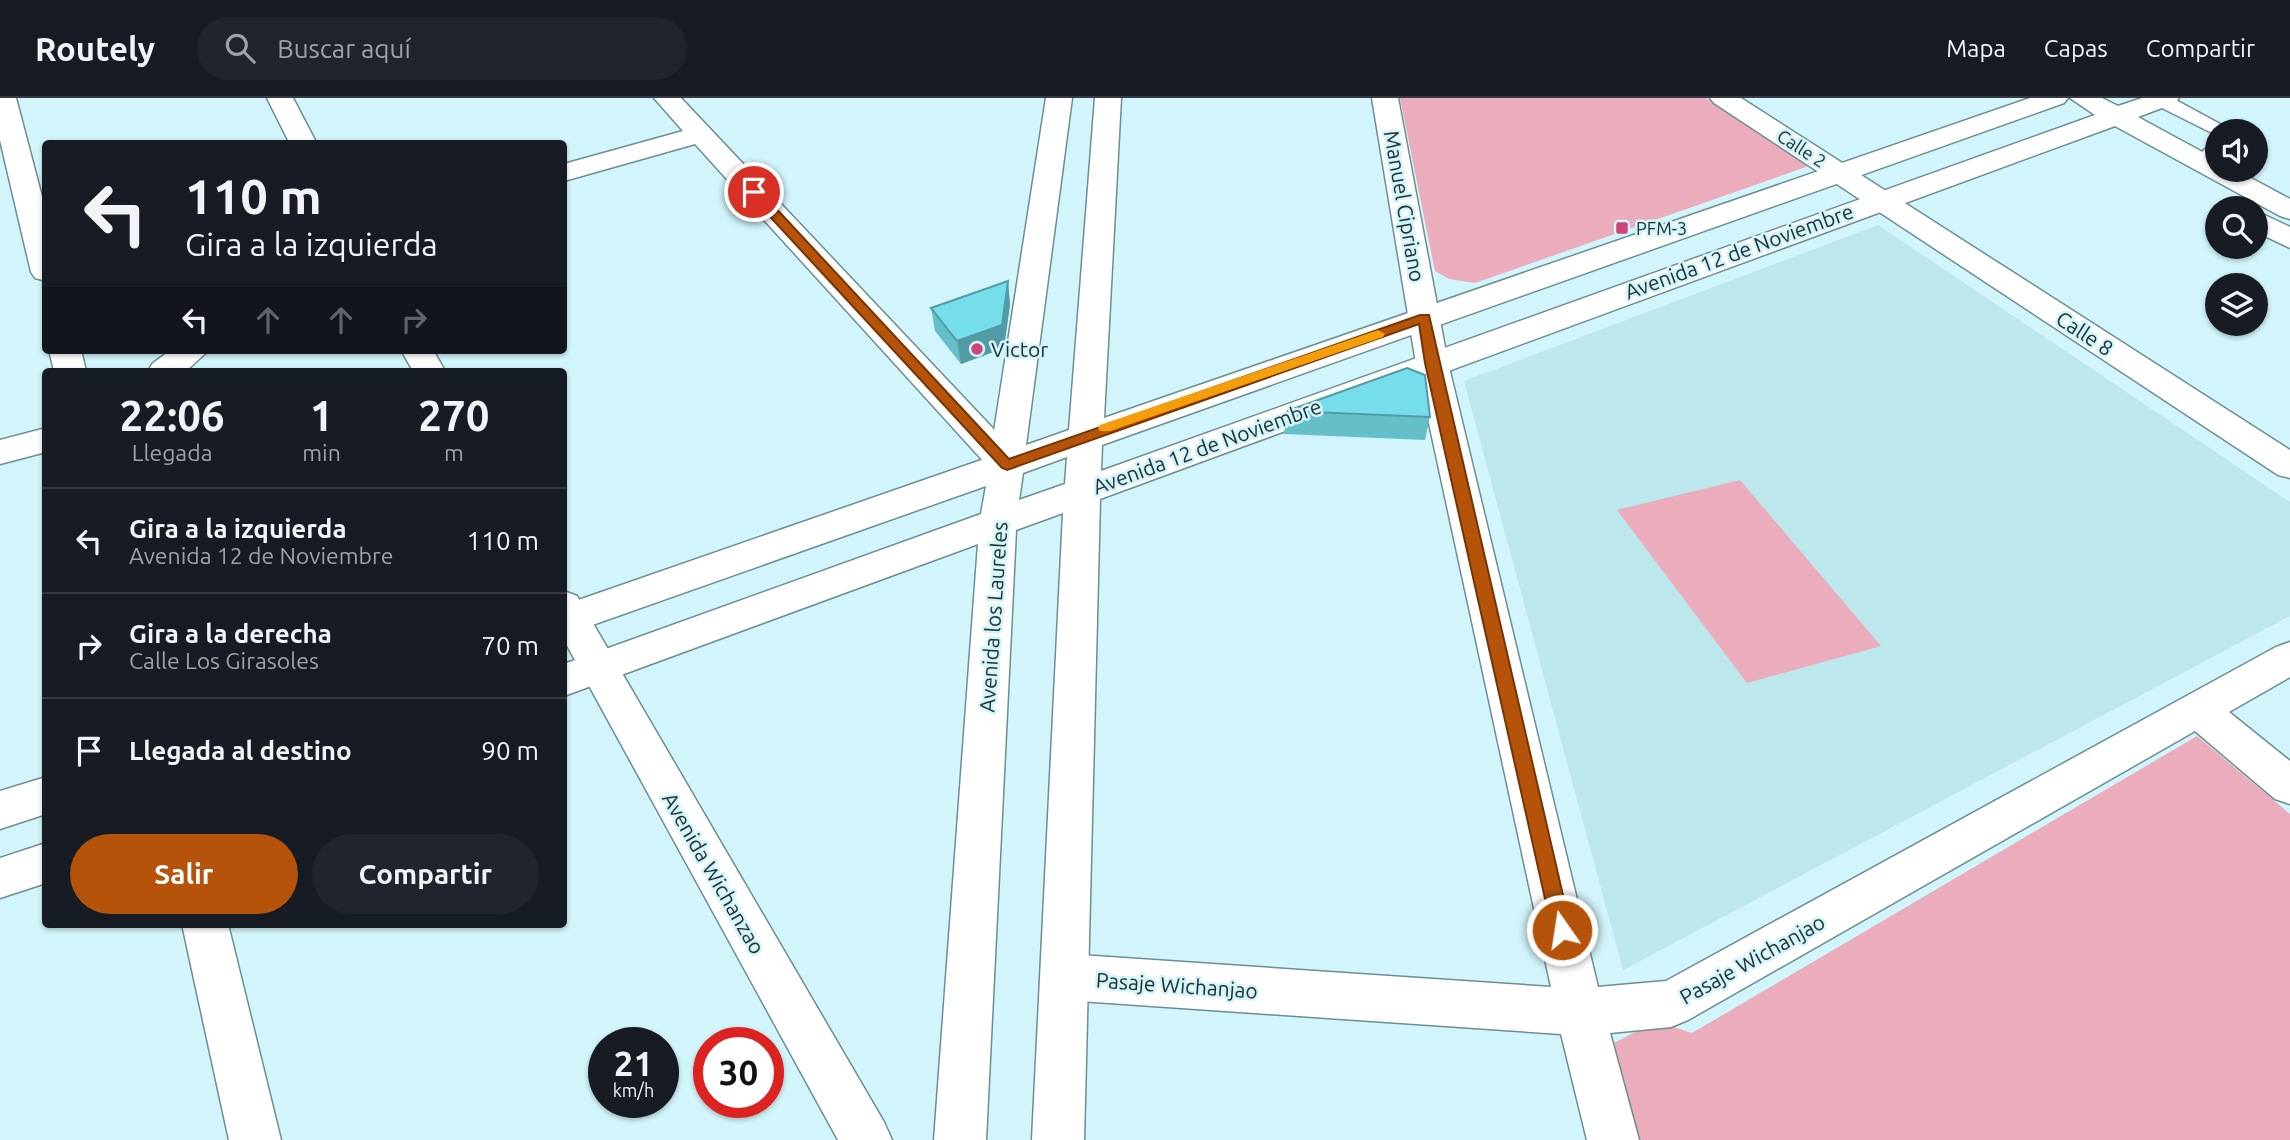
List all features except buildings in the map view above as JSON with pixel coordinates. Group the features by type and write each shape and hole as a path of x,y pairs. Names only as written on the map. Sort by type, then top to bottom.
{"main road":[{"path":"3,98 42,256"},
{"path":"280,98 302,140"},
{"path":"667,98 1007,465"},
{"name":"Avenida los Laureles","path":"960,1140 998,523 1059,98"},
{"path":"1058,1140 1082,492 1108,98"},
{"name":"Manuel Cipriano","path":"1385,98 1432,363 1580,1012 1614,1140"},
{"name":"Calle 2","path":"1723,98 1881,199"},
{"path":"2045,99 2095,113 2205,154"},
{"name":"Avenida 12 de Noviembre","path":"567,614 1007,465 1085,435 1841,173 2045,99"},
{"name":"Avenida 12 de Noviembre","path":"580,674 1881,199 2095,113 2163,99"},
{"path":"2095,113 2216,196"},
{"path":"567,172 700,134"},
{"path":"2249,182 2290,210"},
{"name":"Calle 8","path":"1881,199 2290,466"},
{"path":"2268,227 2290,239"},
{"path":"168,368 187,354"},
{"path":"0,452 42,441"},
{"name":"Avenida Wichanzao","path":"567,618 580,674 866,1140"},
{"name":"Pasaje Wichanjao","path":"1065,977 1580,1012 1671,1004 2290,658"},
{"path":"2198,709 2290,786"},
{"path":"0,810 42,796"},
{"path":"0,878 42,864"},
{"path":"206,928 255,1140"}],"lane":[{"path":"2163,99 2205,121"}],"shaded area":[{"path":"1400,98 1706,98 1809,166 1475,283 1449,279 1435,271"},
{"path":"1878,225 2290,502 2290,616 1623,970 1464,381"},
{"path":"1740,480 1881,646 1747,683 1617,510"},
{"path":"2197,736 2290,814 2290,1140 1637,1140 1610,1045 1656,1021 1692,1033"}],"slow traffic":[{"path":"1105,428 1378,334"}],"place":[{"name":"PFM-3","path":"1622,228"},
{"name":"Victor","path":"977,349"}],"route":[{"path":"754,192 1007,465 1085,435 1425,318 1432,363 1562,930"}]}
